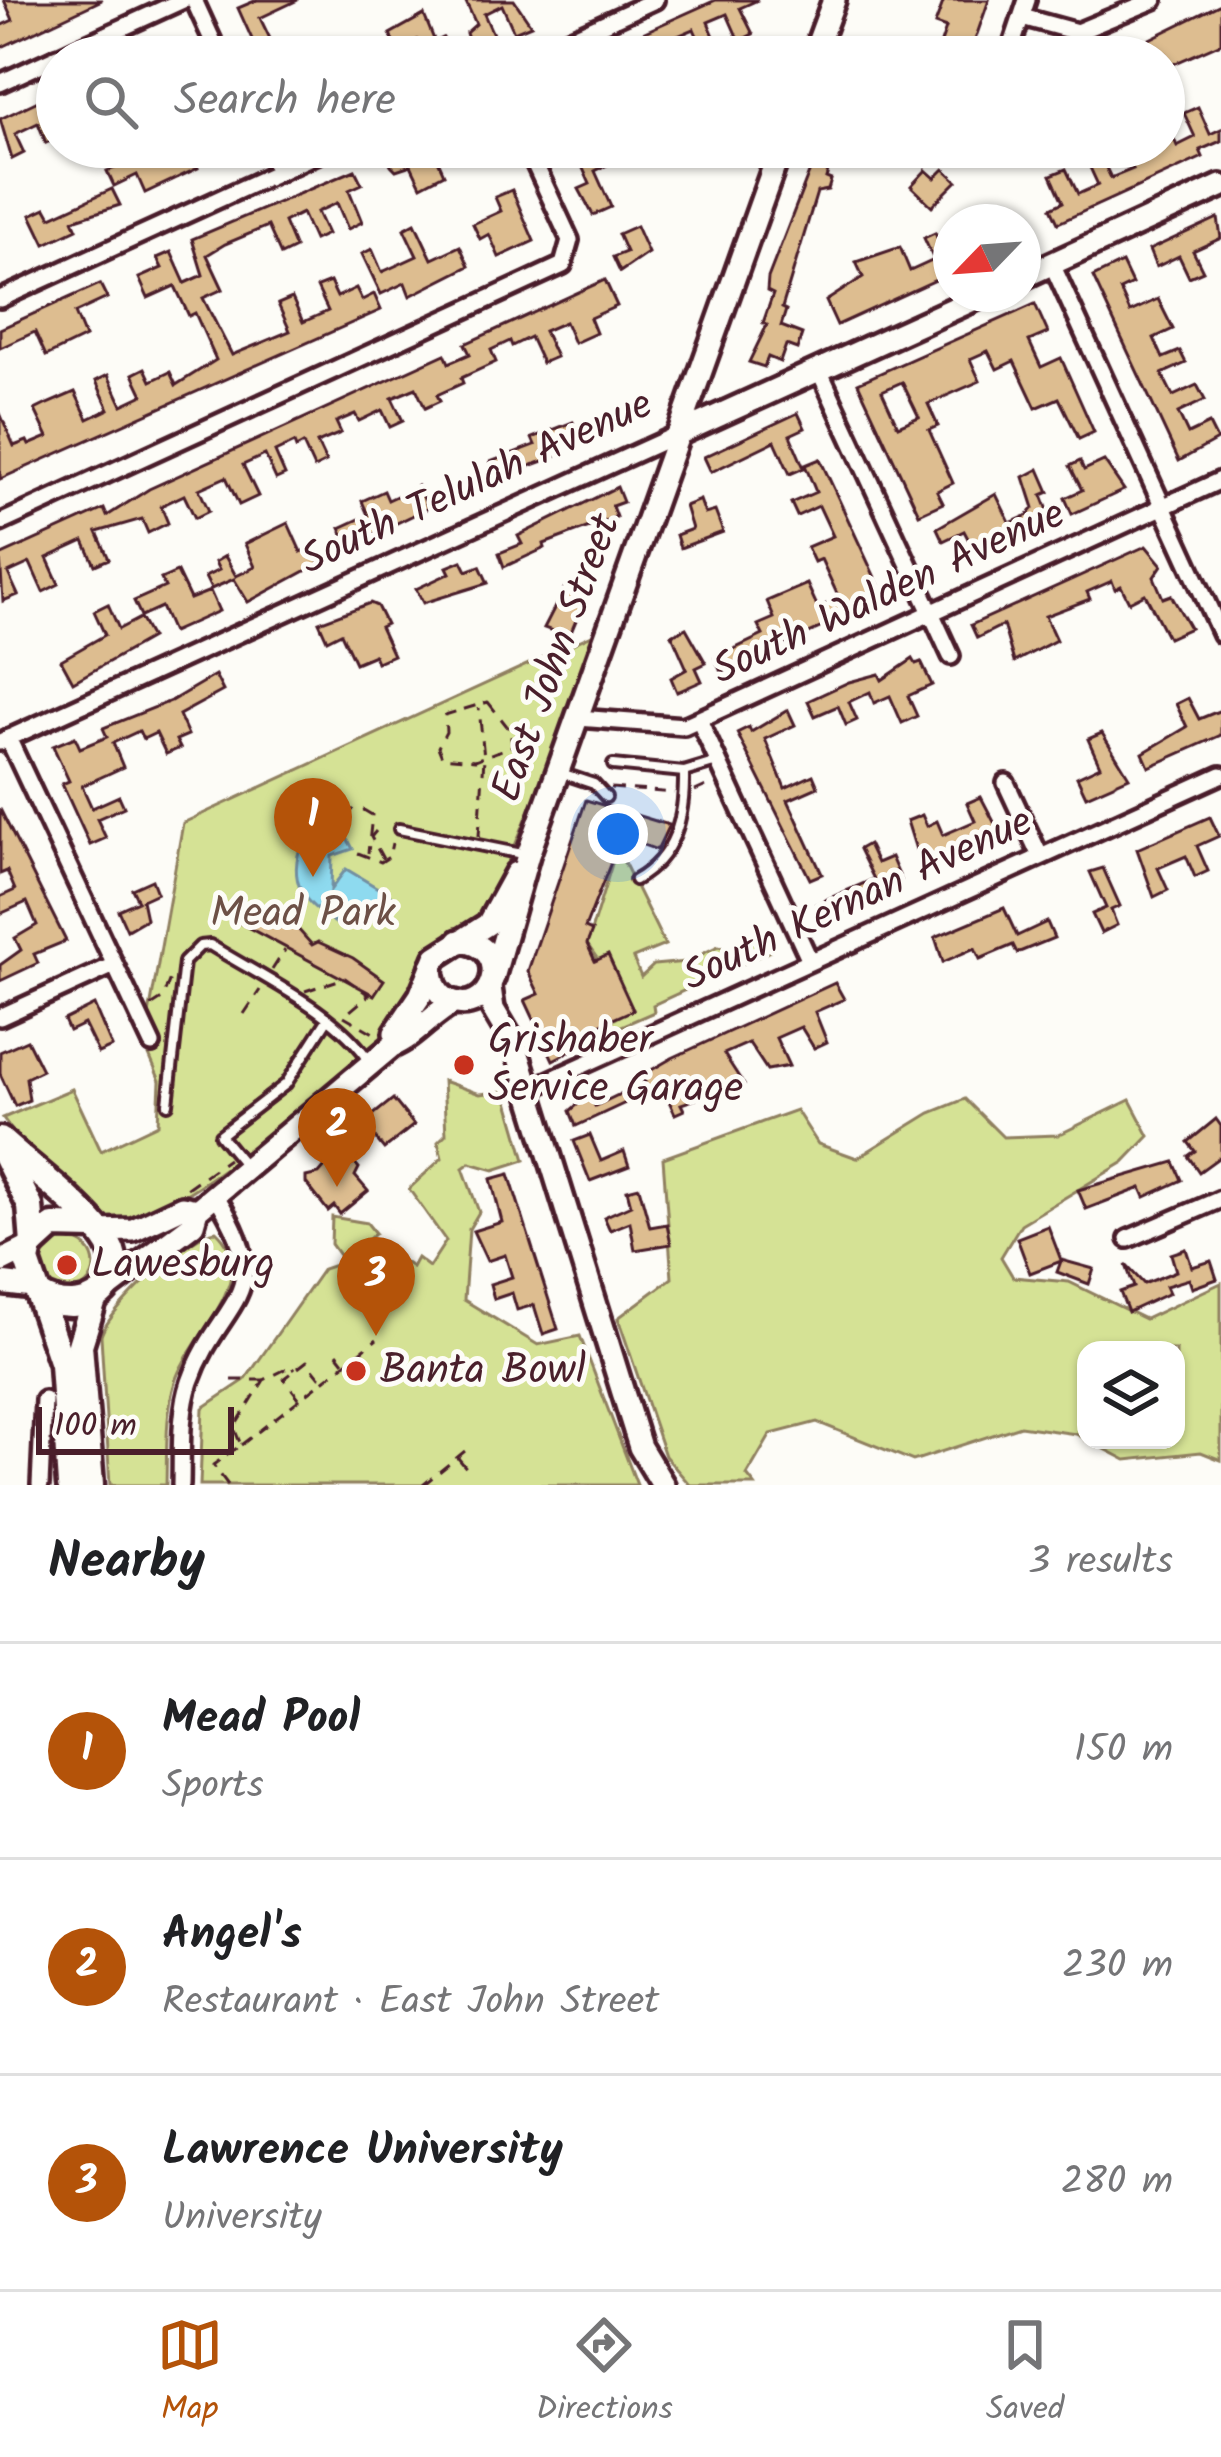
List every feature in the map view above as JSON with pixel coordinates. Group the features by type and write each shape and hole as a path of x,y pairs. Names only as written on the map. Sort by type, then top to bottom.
{"main road":[{"path":"0,1142 96,1229 112,1253 80,1345 91,1485"},
{"path":"0,1142 30,1206 27,1270 62,1364 70,1485"},
{"path":"31,1245 62,1223 96,1229"},
{"path":"36,1291 69,1307 99,1295"}],"street":[{"path":"104,36 184,0"},
{"path":"194,0 210,36"},
{"path":"576,36 655,0"},
{"path":"821,36 834,0"},
{"path":"1015,36 1028,0"},
{"path":"1022,17 1077,32 1154,0"},
{"path":"0,83 36,67"},
{"path":"277,168 279,172"},
{"path":"0,299 288,168"},
{"path":"0,523 555,271 570,256 570,240 537,168"},
{"name":"East John Street","path":"491,983 528,856 773,168"},
{"path":"1041,269 1221,186"},
{"path":"1052,264 1221,634"},
{"name":"South Telulah Avenue","path":"4,740 946,312"},
{"path":"819,370 951,656"},
{"name":"South Walden Avenue","path":"578,718 675,727 699,720 1221,480"},
{"path":"699,720 810,962"},
{"path":"4,740 152,1043"},
{"name":"South Kernan Avenue","path":"523,1082 810,962 1221,775"},
{"path":"1006,783 1040,856"},
{"name":"East John Street","path":"459,941 491,921 528,856"},
{"path":"96,1229 133,1230 188,1202 216,1196 241,1161 372,1064 442,949 459,941 485,951 493,1009 516,1048 633,1428 663,1485"},
{"path":"0,1017 112,966"},
{"path":"432,966 439,993 487,1026 523,1082"},
{"path":"385,1041 457,1003 477,1000 491,983"},
{"path":"181,1485 189,1384 230,1316 243,1283 242,1244 216,1196"},
{"path":"1128,1239 1221,1199"},
{"path":"99,1295 194,1224 188,1202"},
{"path":"0,1262 31,1245"},
{"path":"0,1283 36,1291"},
{"path":"40,1485 45,1391"}],"lane":[{"path":"613,765 684,772 722,770"},
{"path":"559,772 584,779 606,796"},
{"path":"635,880 664,862 685,794 684,772"},
{"path":"399,829 528,856"},
{"path":"168,1104 184,962 200,946 210,945 327,1020 354,1039 372,1064"},
{"path":"241,1161 220,1136 286,1084 327,1020"}],"path":[{"path":"492,704 514,742 484,758 451,761 438,747 445,715 492,704"},
{"path":"478,842 484,758 479,706"},
{"path":"606,796 610,788 685,794 722,770"},
{"path":"342,811 362,809 372,815 368,853"},
{"path":"376,831 371,837 383,861"},
{"path":"383,861 392,843"},
{"path":"358,853 383,861"},
{"path":"272,972 285,950"},
{"path":"135,1015 162,999 176,961"},
{"path":"324,1004 304,992 345,978 369,994 344,1016 385,1041"},
{"path":"244,1014 261,988"},
{"path":"188,1202 241,1161"},
{"path":"363,1339 368,1345"},
{"path":"229,1485 213,1466 376,1339"},
{"path":"337,1353 346,1363"},
{"path":"300,1399 284,1379 295,1370 307,1361 323,1381"},
{"path":"232,1380 264,1380 292,1366 295,1370"},
{"path":"241,1445 234,1428 264,1380"},
{"path":"269,1407 277,1417"},
{"path":"249,1429 254,1435"},
{"path":"423,1485 466,1451"},
{"path":"458,1457 468,1470"},
{"path":"435,1476 443,1485"}],"green space":[{"name":"Mead Park","path":"594,634 547,768 490,906 437,946 374,1046 205,1182 135,1218 109,1219 96,1213 51,1175 3,1118 72,1089 101,1151 158,1124 160,1081 144,1043 183,823"},
{"path":"617,848 665,945 633,958 641,977 654,965 686,962 718,946 734,949 762,937 770,951 592,1039 589,1033 633,1009 587,944"},
{"path":"443,1081 480,1094 505,1091 525,1160 494,1170 470,1163 463,1168 479,1212 469,1229 464,1300 538,1345 580,1336 637,1485 200,1485 203,1408 245,1380 323,1269 344,1262 331,1244 332,1217 367,1223 375,1233 369,1239 412,1267 417,1258 429,1267 446,1241 409,1189 442,1158 438,1142 446,1134"},
{"path":"965,1099 1003,1137 1058,1135 1130,1100 1149,1136 1124,1162 1021,1224 1001,1257 1013,1277 1069,1282 1145,1319 1221,1283 1221,1460 1201,1452 1126,1460 1105,1449 1185,1449 1185,1341 1077,1341 1077,1434 1020,1426 913,1461 817,1422 771,1434 747,1475 755,1485 690,1485 665,1456 618,1318 672,1278 663,1158 796,1110 818,1144 857,1158 930,1113"},
{"path":"216,1231 229,1249 232,1267 219,1307 175,1382 168,1420 166,1485 110,1485 101,1336 118,1309 151,1275 188,1245"},
{"path":"68,1240 86,1248 94,1266 86,1284 68,1292 50,1284 42,1266 50,1248"}],"water":[{"path":"336,821 334,839 345,834 353,849 332,856 331,889 346,869 393,897 378,921 355,907 342,927 311,904 299,886 300,848 320,825"}],"building":[{"path":"4,0 102,0 0,48 0,26 13,20"},
{"path":"257,0 298,0 260,18 269,36 251,36 238,8"},
{"path":"465,0 514,0 531,25 514,32 502,5 484,14 494,36 467,36 476,24"},
{"path":"716,0 758,0 740,8 753,34 749,36 737,36 727,14 708,22 714,36 697,36 694,29 678,36 636,36"},
{"path":"944,0 989,0 976,36 943,36 946,28 935,24"},
{"path":"1221,4 1221,43 1185,59 1185,36 1156,36"},
{"path":"424,15 433,36 391,36"},
{"path":"36,102 36,124 15,134 24,153 12,159 0,119"},
{"path":"1198,107 1210,134 1221,129 1221,141 1200,150 1203,157 1185,165 1185,142 1195,137 1185,113"},
{"path":"198,168 145,193 137,175 114,186 107,171"},
{"path":"412,168 441,168 444,174 421,186"},
{"path":"583,168 601,168 595,171 611,207 593,215 579,189 590,184"},
{"path":"811,168 829,168 828,190 817,192 782,308 786,310 781,326 802,334 797,349 786,345 780,362 768,357 764,367 749,362 767,325 763,323 773,294 767,291"},
{"path":"1090,168 1106,168 1111,178 1133,169 1179,168 1058,223 1051,208 1063,202 1051,175 1066,169 1078,194 1098,185"},
{"path":"944,169 957,181 932,206 911,186 926,170 935,178"},
{"path":"355,170 362,184 349,190 362,222 348,229 337,203 317,212 327,234 314,240 302,213 284,222 295,248 281,255 268,226 225,244 207,255 223,289 203,298 232,355 290,331 278,304 292,298 303,322 328,311 317,287 330,282 337,297 356,288 362,300 374,294 381,310 0,479 0,413 14,446 27,441 29,445 48,437 35,410 47,404 75,392 88,419 109,409 96,381 108,375 122,405 143,395 133,374 145,368 151,381 170,372 176,385 216,360 195,313 189,316 175,286 148,298 139,278 162,268 157,258 171,252 185,283 203,275 192,239"},
{"path":"112,189 120,205 73,220 77,229 45,244 31,215 46,208 51,217"},
{"path":"512,190 534,241 499,257 489,234 480,239 473,224 501,211 495,197"},
{"path":"1218,218 1221,238 1193,251 1203,271 1189,277 1179,256 1156,267 1149,250"},
{"path":"415,223 432,259 460,246 469,266 410,296 405,283 381,294 362,254 372,249 382,272 417,256 404,229"},
{"path":"636,226 648,253 620,272 613,257 626,252 618,234"},
{"path":"933,234 933,258 924,238"},
{"path":"900,247 910,271 933,260 933,281 837,325 826,301 863,277 856,262"},
{"path":"1122,263 1132,284 1120,290 1130,312 1158,299 1173,329 1154,338 1163,358 1180,351 1186,363 1162,374 1173,396 1197,385 1205,400 1178,413 1188,434 1209,424 1217,440 1179,461 1093,277"},
{"path":"605,280 617,306 590,318 596,333 574,343 565,322 544,331 556,357 542,363 530,337 512,346 510,341 491,350 496,362 461,378 463,383 437,395 440,401 425,408 416,388 392,398 403,421 390,427 382,410 359,421 355,414 336,422 341,433 317,443 326,462 314,468 303,444 296,448 294,443 275,452 285,475 276,479 265,455 243,465 258,496 239,505 226,477 199,489 209,511 195,518 184,495 161,506 168,523 148,533 142,519 97,532 109,559 95,565 84,541 47,558 59,584 43,592 30,563 8,573 18,595 3,601 0,556 104,509 107,516 149,489 445,354 449,363 470,354 465,344"},
{"path":"100,284 107,298 75,313 85,337 46,356 35,332 0,348 0,329"},
{"path":"1017,312 1039,312 1048,333 1029,341 1041,367 1061,358 1094,432 1079,439 1059,398 1036,408 1014,361 997,369 988,351 970,359 980,381 928,404 938,426 929,430 953,483 937,491 943,503 919,514 858,383","holes":["902,382 919,417 898,426 882,391"]},
{"path":"798,413 805,428 790,435 804,468 790,474 775,441 711,472 704,457"},
{"path":"573,422 580,438 551,450 555,457 497,478 490,462 535,445 532,438"},
{"path":"820,459 885,599 721,672 715,658 763,635 758,625 774,618 767,601 807,584 818,608 839,598 821,559 814,562 807,547 833,536 819,506 797,516 791,503 816,492 805,465"},
{"path":"1080,461 1084,470 1104,461 1124,490 1072,514 1065,498 1082,490 1070,466"},
{"path":"1039,469 1049,492 1042,495 1053,523 1049,529 978,557 964,531 943,541 937,528 996,494 1010,523 1028,515 1034,508 1024,477"},
{"path":"418,486 428,508 349,546 340,528 368,515 362,501 384,491 388,500"},
{"path":"617,487 623,502 612,506 616,517 544,544 545,548 504,567 499,553 522,544 518,536"},
{"path":"700,500 705,514 715,511 723,532 680,548 676,535 692,529 685,506"},
{"path":"288,523 301,552 313,547 320,563 248,602 234,579 211,589 205,577 219,570 215,562 225,556 236,576 255,567 245,544"},
{"path":"1146,546 1162,565 1154,577 1163,598 1171,595 1190,628 1168,638 1145,594 1129,602 1121,586 1115,589 1112,581 1087,592 1090,599 1045,616 1056,640 1014,662 1003,625 977,638 971,625"},
{"path":"462,561 467,571 480,566 488,583 423,603 416,589 450,573 447,567"},
{"path":"177,572 190,599 210,591 219,611 172,632 161,607 141,616 134,601 165,587 161,579"},
{"path":"565,587 587,594 569,637 544,628"},
{"path":"370,603 377,606 386,624 380,627 393,655 377,662 374,655 355,663 341,633 327,640 319,622"},
{"path":"108,604 119,629 140,618 151,638 73,682 61,660 105,635 94,611"},
{"path":"686,628 706,663 696,668 702,681 677,692 671,678 687,669 672,635"},
{"path":"913,659 916,664 921,662 932,685 908,696 917,716 902,723 890,696 874,703 870,692 849,702 857,720 846,725 838,706 815,716 808,701 849,682 879,674 882,680"},
{"path":"215,675 223,691 179,715 188,735 176,740 180,748 166,754 156,733 143,739 139,731 113,743 123,767 82,786 92,808 119,796 124,807 97,819 106,838 90,845 62,784 69,781 53,746 75,737 80,748 107,737 103,728 171,701"},
{"path":"1188,698 1199,719 1221,710 1221,735 1149,767 1143,753 1187,727 1176,704"},
{"path":"788,710 795,725 765,739 785,788 813,775 818,787 788,800 822,874 810,879 737,733 749,727 751,732"},
{"path":"1102,733 1129,777 1086,796 1077,777 1100,766 1088,739"},
{"path":"981,797 1004,841 923,872 907,821 922,815 927,826 937,821 943,835 975,821 967,803"},
{"path":"586,800 669,825 657,850 621,837 585,928 592,931 587,944 595,961 608,955 633,1010 595,1027 589,1033 592,1040 553,1060 525,1000 539,994 528,971"},
{"path":"0,809 66,941 34,954 38,963 0,981 0,965 21,950 15,938 37,925 27,902 0,914 0,897 15,890 7,871 0,874"},
{"path":"1210,817 1219,836 1197,846 1208,871 1195,877 1186,856 1158,868 1168,890 1154,897 1137,849"},
{"path":"868,844 877,863 891,857 901,880 868,894 870,898 825,924 816,904 874,879 859,849"},
{"path":"1103,868 1120,906 1111,910 1117,925 1101,933 1092,914 1106,908 1090,872"},
{"path":"152,880 157,893 142,900 146,919 127,930 118,910 138,901 132,889"},
{"path":"249,901 277,917 276,923 297,928 312,945 318,942 353,958 384,980 374,995 236,921"},
{"path":"1004,908 1017,936 1047,922 1054,938 1017,953 1013,945 980,959 975,948 943,962 935,937"},
{"path":"835,983 844,999 815,1012 827,1042 814,1048 801,1027 776,1038 789,1066 767,1070 749,1043 724,1054 744,1085 730,1092 728,1088 681,1104 684,1110 675,1114 662,1086 576,1126 570,1111 578,1104 591,1098 595,1106 645,1082 643,1075 672,1058"},
{"path":"94,1005 112,1047 98,1053 84,1024 69,1031 64,1020"},
{"path":"27,1040 42,1070 26,1078 29,1100 15,1106 0,1074 0,1052"},
{"path":"393,1099 414,1125 384,1149 363,1123"},
{"path":"1216,1119 1221,1126 1221,1156 1199,1172 1188,1156 1195,1151 1188,1142"},
{"path":"590,1135 601,1161 624,1151 629,1166 590,1181 574,1141"},
{"path":"337,1153 359,1168 355,1176 368,1191 340,1214 334,1206 328,1211 306,1183 306,1177 319,1174"},
{"path":"1174,1162 1182,1180 1145,1197 1141,1188 1086,1209 1078,1190"},
{"path":"509,1174 558,1329 543,1334 534,1305 517,1310 512,1293 494,1299 490,1284 512,1277 505,1255 487,1261 473,1231 502,1222 491,1179"},
{"path":"639,1187 650,1227 667,1224 671,1244 635,1250 630,1222 610,1230 604,1217 631,1205 627,1190"},
{"path":"1048,1226 1061,1260 1094,1269 1089,1284 1057,1272 1061,1261 1030,1273 1017,1238"},
{"path":"1186,1249 1192,1267 1211,1261 1217,1279 1192,1288 1189,1279 1166,1286 1169,1293 1128,1312 1120,1292 1134,1287 1126,1265 1144,1284 1176,1271 1171,1254"}],"place":[{"name":"Mead Pool","path":"313,877"},
{"name":"Grishaber Service Garage","path":"464,1065"},
{"name":"Angel's","path":"337,1187"},
{"name":"Lawesburg","path":"67,1265"},
{"name":"Lawrence University","path":"376,1336"},
{"name":"Banta Bowl","path":"356,1371"}]}
